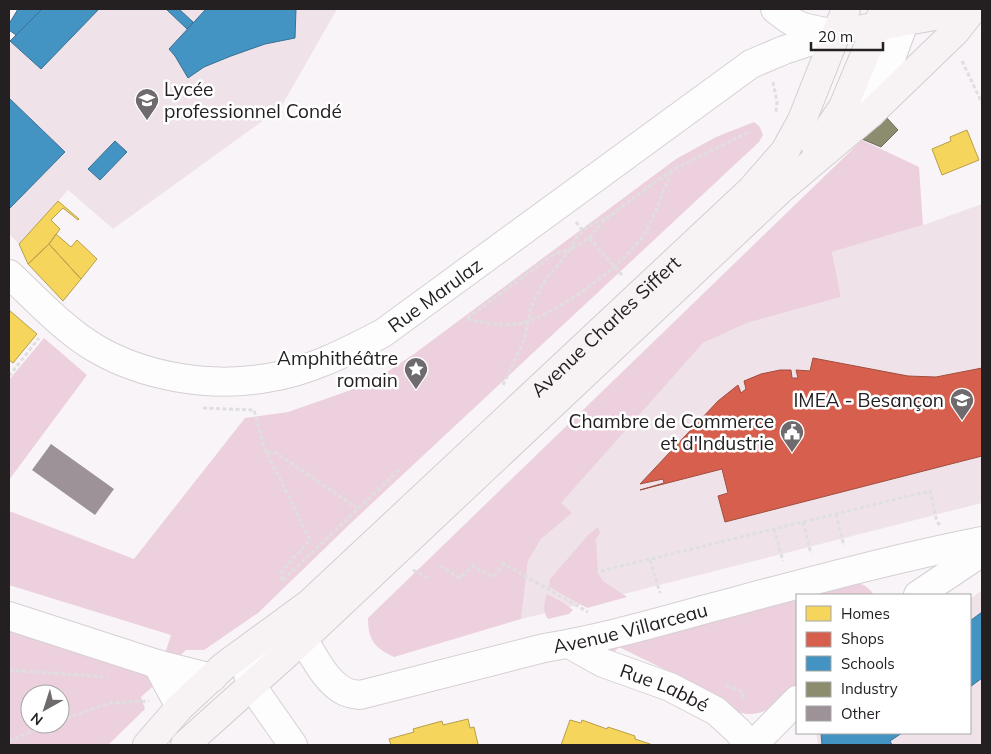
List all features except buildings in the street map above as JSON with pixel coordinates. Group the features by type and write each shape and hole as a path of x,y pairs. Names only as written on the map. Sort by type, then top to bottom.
{"main road":[{"name":"Avenue Charles Siffert","path":"147,745 167,704 212,678 224,666 310,603 771,168 785,152 802,120 846,9"},
{"name":"Avenue Charles Siffert","path":"185,745 303,639 780,190 871,113 955,32 974,9"},
{"path":"836,34 894,16 974,9"},
{"name":"Avenue Charles Siffert","path":"780,190 828,132 894,16"}],"street":[{"path":"776,9 797,26 836,34"},
{"path":"871,113 894,16"},
{"name":"Rue Marulaz","path":"9,274 56,319 94,348 119,360 156,373 214,382 266,378 299,371 351,350 383,333 751,64 784,50 836,34"},
{"path":"919,594 974,546"},
{"name":"Avenue Villarceau","path":"303,639 321,668 334,684 345,692 360,695 544,648 618,633 813,581 974,546"},
{"name":"Avenue Charles Siffert","path":"251,685 248,674 249,667 310,603"},
{"path":"9,616 157,664 212,678"},
{"name":"Rue Labbé","path":"569,644 603,663 670,686 716,711 738,731 749,745"},
{"path":"157,664 167,704"},
{"path":"251,685 293,745"},
{"path":"753,745 796,701"}],"path":[{"path":"959,56 982,103"},
{"path":"672,170 644,234 615,267 575,296 553,310 528,321 515,324 466,319 556,253 570,250 589,238 605,219 672,170 749,132"},
{"path":"503,386 524,340 531,307 543,283 570,250 575,238 593,223 605,219"},
{"path":"589,238 624,277"},
{"path":"9,376 45,331"},
{"path":"254,410 267,452 310,540 282,572 282,581 399,470"},
{"path":"267,452 276,452 357,508"},
{"path":"602,571 930,491 937,522 974,546"},
{"path":"836,514 844,546"},
{"path":"803,522 811,554"},
{"path":"774,529 783,561"},
{"path":"650,560 660,593"},
{"path":"440,566 460,578 473,566 493,577 504,564 567,600"},
{"path":"408,568 428,578"},
{"path":"9,670 110,678"},
{"path":"70,717 110,703 167,704"},
{"path":"9,741 26,734"}],"shaded area":[{"name":"Lycée professionnel Condé","path":"42,9 337,9 276,116 271,115 113,229 68,190 19,244 9,234 9,209 65,152 9,98 9,40"},
{"path":"754,122 760,127 763,135 759,142 352,522 258,613 204,650 186,650 175,660 164,657 171,635 9,585 9,511 134,559 245,418 288,412 351,390 378,378 414,354 676,159 716,137"},
{"path":"862,140 919,167 923,225 832,252 841,297 747,323 703,343 561,503 572,513 541,539 528,561 521,619 394,657 377,646 369,632 368,618"},
{"path":"982,204 982,503 521,619 528,561 541,539 572,513 560,503 703,343 747,323 841,297 832,252 923,225"},
{"path":"44,338 87,375 9,480 9,380"},
{"path":"598,527 600,533 596,539 598,573 603,581 627,597 587,608 549,587 550,579 589,534"},
{"path":"849,581 863,585 873,594 796,594 796,688 771,708 753,714 733,711 721,705 723,698 619,647 610,656 603,647 611,637"},
{"path":"982,590 982,745 818,745 816,734 971,734 971,598"},
{"path":"547,594 573,610 569,614 548,619 544,607"},
{"path":"9,628 149,673 158,682 141,697 145,709 108,745 9,745"}],"place":[{"name":"Lycée professionnel Condé","path":"147,121"},
{"name":"Amphithéâtre romain","path":"416,390"},
{"name":"IMEA - Besançon","path":"962,421"},
{"name":"Chambre de Commerce et d'Industrie","path":"792,453"}]}
